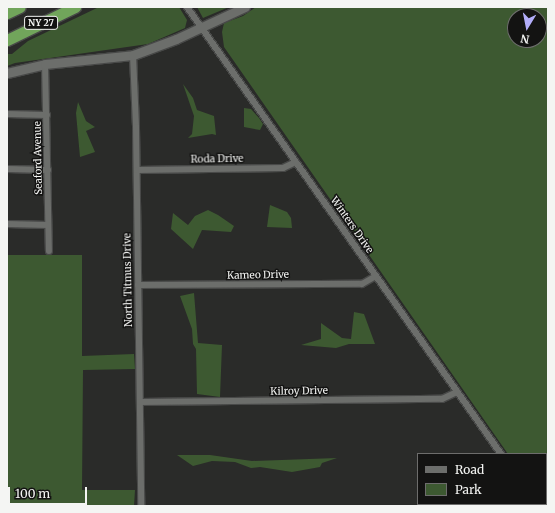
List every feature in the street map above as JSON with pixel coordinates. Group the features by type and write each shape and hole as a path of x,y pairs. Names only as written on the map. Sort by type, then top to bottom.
{"highway":[{"name":"NY 27","path":"7,13 20,7"},
{"name":"NY 27","path":"7,40 75,7"}],"street":[{"name":"Winters Drive","path":"188,7 500,453"},
{"path":"7,73 45,64 133,55 176,39 245,7"},
{"name":"North Titmus Drive","path":"133,55 137,170 141,506"},
{"name":"Seaford Avenue","path":"45,64 49,251"},
{"path":"7,114 47,115"},
{"name":"Roda Drive","path":"137,170 283,168 296,162"},
{"path":"7,169 48,170"},
{"path":"7,224 48,225"},
{"name":"Kameo Drive","path":"138,285 362,284 376,276"},
{"name":"Kilroy Drive","path":"140,402 442,399 457,392"}],"green space":[{"path":"99,7 179,7 187,20 185,28 148,44 15,63 7,66 7,54 12,54 28,41"},
{"path":"197,7 229,7 203,18"},
{"path":"256,7 548,7 548,506 546,505 547,505 547,453 507,453 224,47 222,32 224,23 243,16"},
{"path":"183,84 193,98 197,110 214,116 216,135 212,134 188,138 192,134 194,116"},
{"path":"78,102 86,121 95,127 86,131 95,152 80,157 76,113"},
{"path":"244,108 251,109 259,118 263,124 260,130 244,127"},
{"path":"270,205 287,212 291,218 292,228 267,227"},
{"path":"208,210 234,226 231,232 202,230 193,249 171,229 173,213 188,225 195,216"},
{"path":"7,255 82,255 82,356 134,354 135,369 83,370 82,490 135,490 134,506 7,506"},
{"path":"194,293 198,343 222,345 220,397 197,394 196,349 193,344 192,329 180,296"},
{"path":"354,312 364,314 375,344 349,344 336,348 301,345 321,339 321,323 342,338 351,339"},
{"path":"177,455 210,455 252,461 337,458 322,463 320,467 292,472 260,467 251,468 235,462 212,461 193,466"}]}
